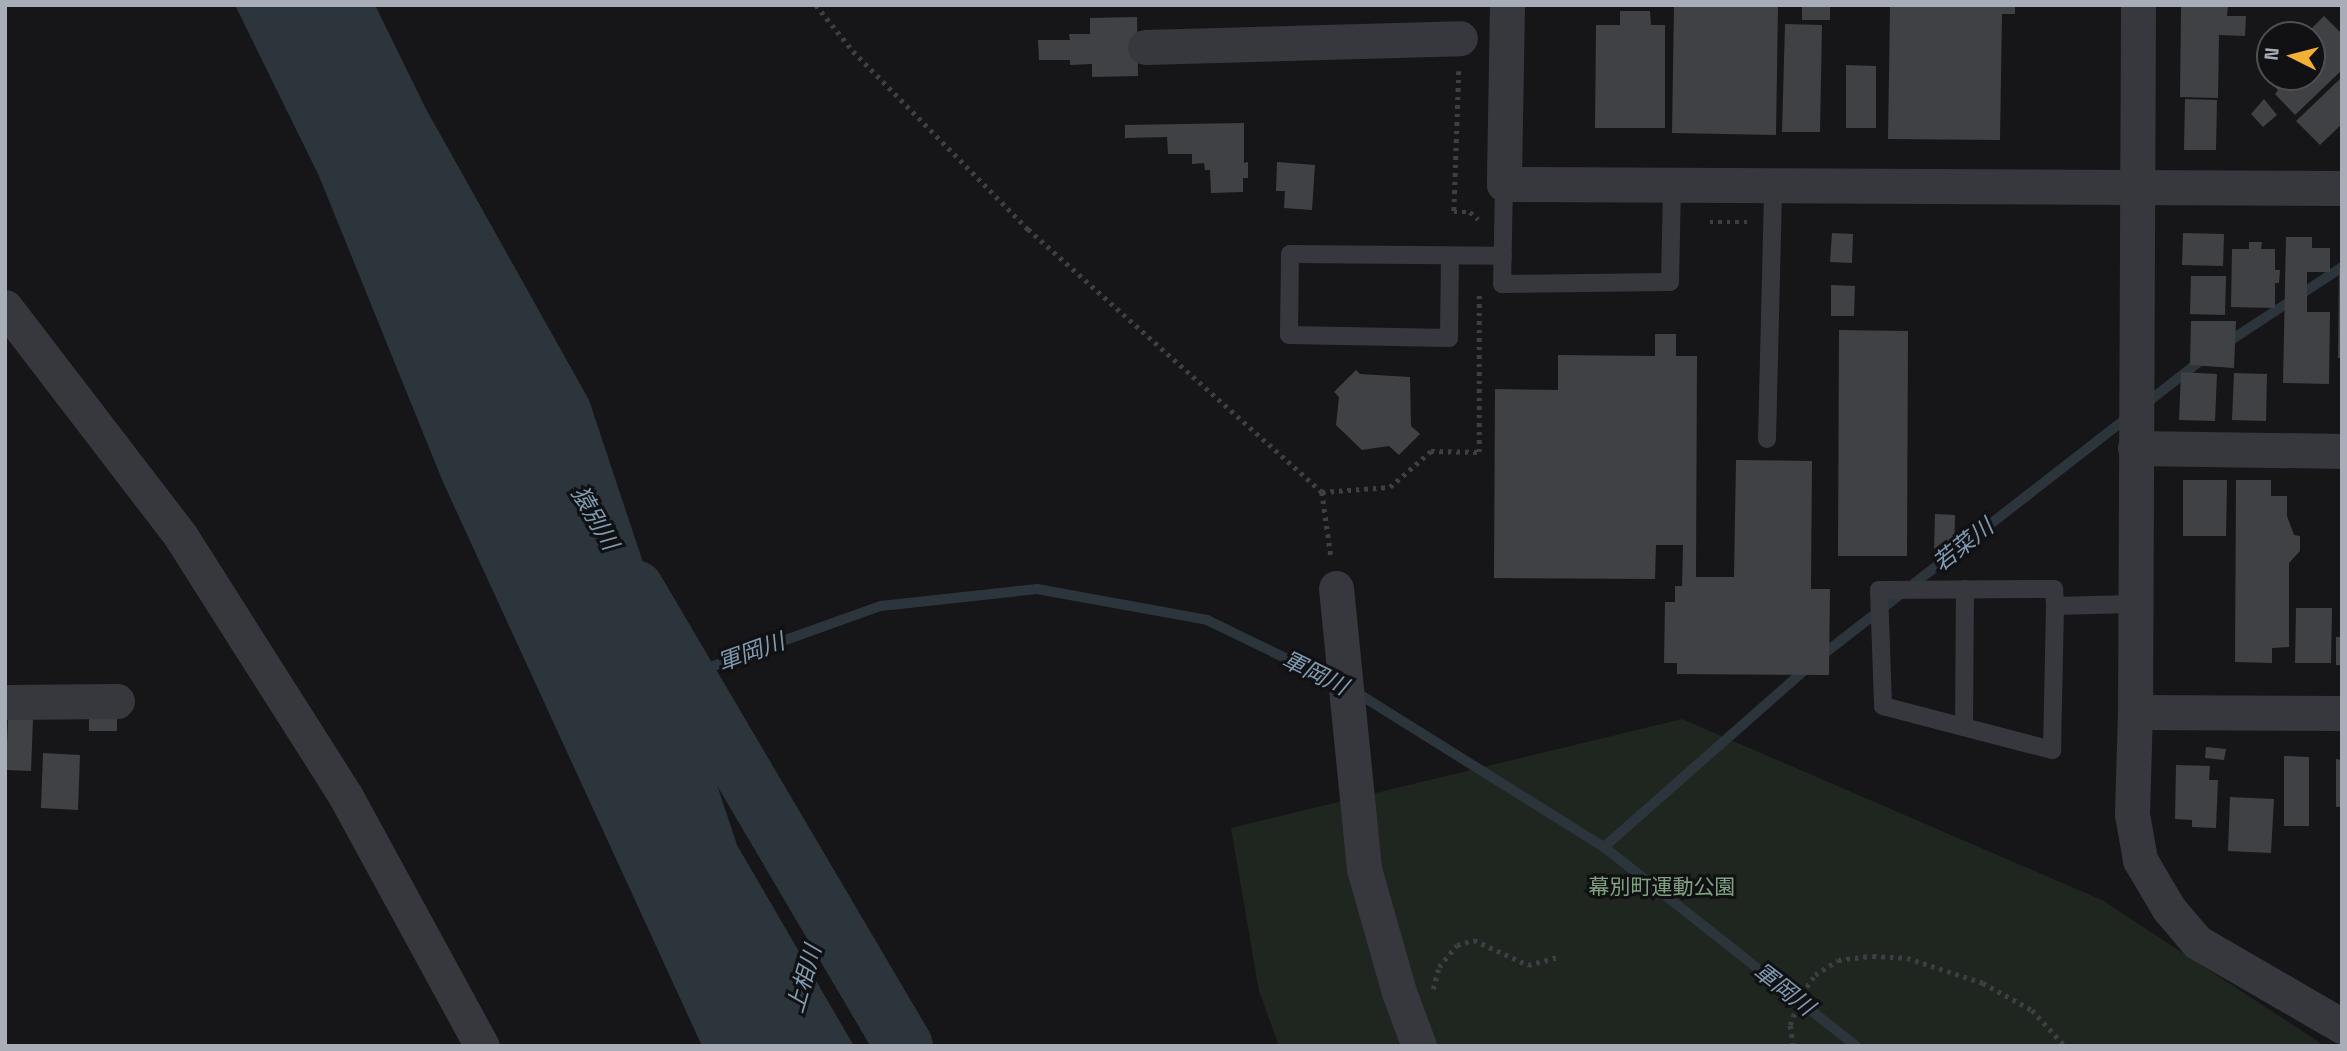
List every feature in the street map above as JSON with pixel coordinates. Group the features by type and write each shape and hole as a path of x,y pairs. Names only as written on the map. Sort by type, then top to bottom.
{"street":[{"path":"1507,5 1504,184 2342,188"},
{"path":"2138,5 2133,604 2136,712 2132,814 2140,860 2169,909 2197,943 2342,1026"},
{"path":"1145,47 1460,38"},
{"path":"5,307 180,535 345,795 482,1046"},
{"path":"2135,448 2342,452"},
{"path":"1336,588 1364,869 1399,992 1419,1046"},
{"path":"5,702 117,702"},
{"path":"2136,712 2342,713"}],"lane":[{"path":"1504,184 1502,284 1670,282 1672,185"},
{"path":"1767,439 1773,186"},
{"path":"1450,256 1449,338 1289,335 1290,254 1503,256"},
{"path":"1964,727 1965,589"},
{"path":"1965,589 2054,589 2052,750 1882,706 1879,590 1965,589"},
{"path":"2055,606 2133,604"}],"path":[{"path":"816,5 853,51 1028,229 1322,492 1336,588"},
{"path":"1478,218 1504,219"},
{"path":"1671,221 1772,222"},
{"path":"1432,995 1439,967 1457,945 1474,940 1528,965 1558,957"},
{"path":"1793,1046 1790,1025 1802,993 1815,975 1838,960 1873,956 1907,958 1983,983 2032,1010 2065,1046"}],"green space":[{"name":"幕別町運動公園","path":"1682,719 2102,900 2325,1046 1279,1046 1259,991 1231,828"}],"water":[{"path":"235,5 375,5 426,109 589,400 737,845 854,1046 702,1046 443,482 319,176"}],"building":[{"path":"1674,5 1778,5 1776,135 1672,133"},
{"path":"1802,5 1830,5 1830,20 1802,20"},
{"path":"1890,5 2015,5 2015,14 2002,14 2000,140 1888,139"},
{"path":"2181,5 2228,5 2227,16 2246,16 2245,36 2219,35 2218,98 2180,97"},
{"path":"1620,11 1650,11 1651,25 1665,25 1665,128 1595,128 1596,25 1620,25"},
{"path":"2324,16 2342,34 2342,70 2326,85 2326,21 2319,21"},
{"path":"1137,17 1138,76 1092,77 1092,64 1070,65 1070,60 1039,60 1038,40 1070,40 1069,34 1090,34 1090,18"},
{"path":"1785,24 1822,25 1820,132 1782,132"},
{"path":"1846,65 1876,66 1876,128 1846,128"},
{"path":"2342,77 2342,124 2320,145 2296,121"},
{"path":"2277,91 2320,91 2295,115 2275,94"},
{"path":"2185,99 2217,100 2216,150 2184,150"},
{"path":"2264,99 2277,115 2263,127 2251,114"},
{"path":"1244,123 1244,163 1248,162 1248,178 1243,178 1243,192 1211,193 1210,170 1205,170 1204,163 1192,164 1192,154 1168,154 1167,137 1125,138 1125,125"},
{"path":"1277,162 1315,165 1312,210 1284,208 1285,191 1276,191"},
{"path":"1832,233 1853,234 1852,263 1830,262"},
{"path":"2183,233 2224,234 2223,266 2182,265"},
{"path":"2286,237 2312,237 2312,248 2330,248 2330,272 2307,272 2307,312 2330,312 2329,384 2283,383"},
{"path":"2249,242 2262,242 2261,249 2275,249 2275,270 2280,270 2279,283 2275,283 2275,308 2231,307 2232,249 2249,249"},
{"path":"2339,268 2342,268 2342,358 2338,358"},
{"path":"2191,276 2226,276 2225,315 2190,314"},
{"path":"1831,285 1855,286 1854,316 1831,316"},
{"path":"2191,321 2236,321 2234,368 2190,365"},
{"path":"1839,330 1908,331 1907,556 1838,556"},
{"path":"1655,334 1676,334 1676,356 1697,356 1696,577 1734,577 1736,460 1812,461 1811,589 1830,589 1829,675 1677,674 1677,663 1664,663 1665,602 1675,602 1675,586 1682,586 1683,545 1656,545 1655,579 1494,578 1495,389 1558,390 1558,355 1655,356"},
{"path":"1356,370 1360,374 1410,377 1411,426 1420,434 1399,455 1389,446 1362,450 1336,425 1339,397 1334,392"},
{"path":"2181,372 2217,374 2215,421 2179,420"},
{"path":"2234,373 2267,374 2266,421 2232,420"},
{"path":"2183,480 2227,480 2226,536 2183,536"},
{"path":"2236,480 2271,480 2271,496 2287,496 2287,516 2294,535 2300,536 2300,551 2289,563 2289,647 2272,648 2272,663 2235,662"},
{"path":"1935,514 1955,515 1954,551 1934,550"},
{"path":"2296,608 2332,608 2331,663 2295,663"},
{"path":"2336,637 2342,637 2342,665 2336,665"},
{"path":"89,717 117,717 117,731 89,731"},
{"path":"8,718 33,719 31,771 6,770"},
{"path":"2206,747 2226,749 2224,760 2205,758"},
{"path":"43,753 80,755 78,810 41,808"},
{"path":"2284,756 2309,757 2309,826 2284,826"},
{"path":"2336,759 2342,760 2342,807 2336,807"},
{"path":"2176,765 2210,766 2209,780 2218,780 2216,828 2192,827 2192,820 2175,819"},
{"path":"2230,797 2274,799 2271,853 2228,851"}],"waterway":[{"name":"若菜川","path":"2225,344 2342,267"},
{"name":"若菜川","path":"2144,405 2204,358"},
{"name":"若菜川","path":"1821,656 2129,416"},
{"name":"猿別川","path":"635,589 904,1046"},
{"name":"軍岡川","path":"685,676 881,606 1037,589 1207,620 1337,683"},
{"name":"若菜川","path":"1604,847 1807,668"},
{"name":"軍岡川","path":"1354,691 1604,847 1856,1046"},
{"name":"上相川","path":"804,978 823,912"}]}
